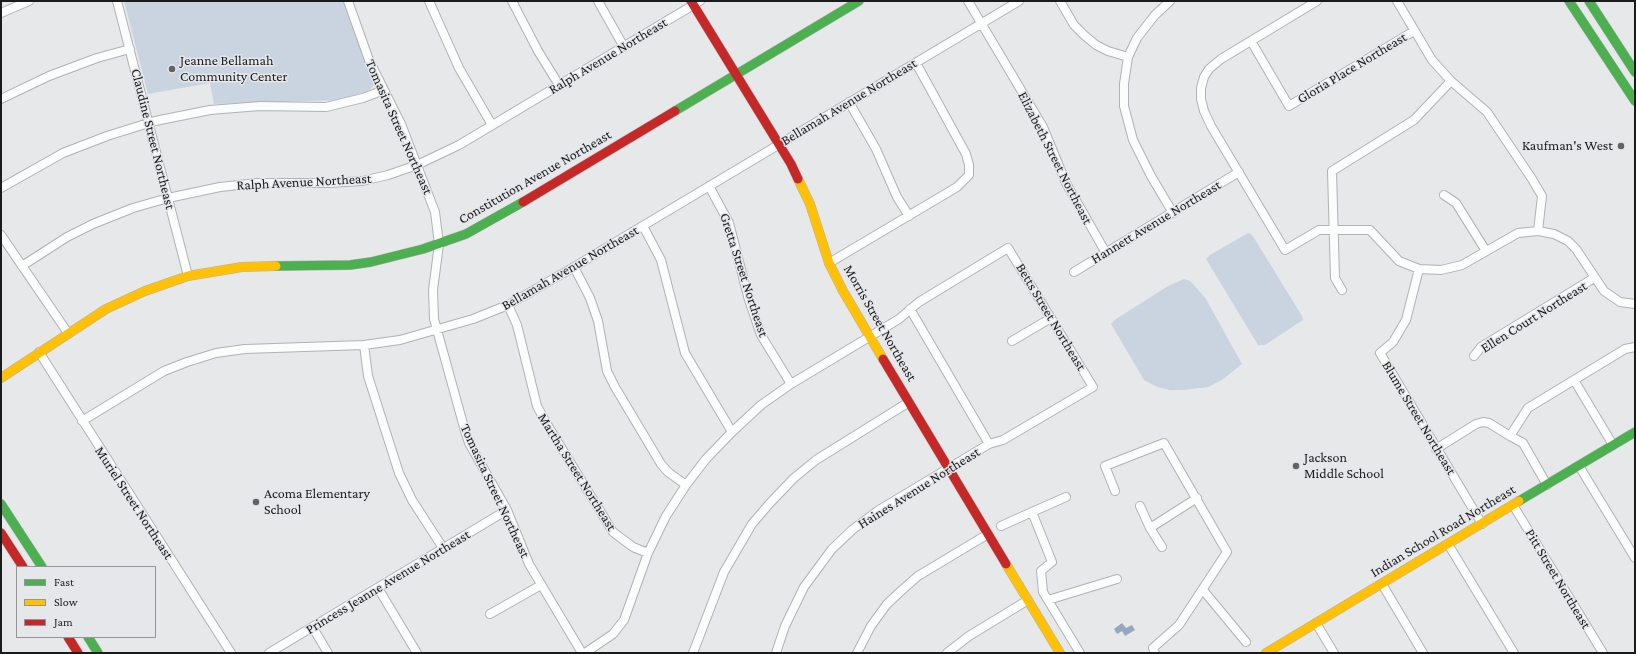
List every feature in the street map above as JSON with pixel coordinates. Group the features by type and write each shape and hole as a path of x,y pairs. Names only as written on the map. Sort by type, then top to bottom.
{"street":[{"path":"1,13 29,1"},
{"name":"Claudine Street Northeast","path":"117,1 188,276"},
{"name":"Tomasita Street Northeast","path":"348,1 369,60 401,124 435,212 439,244 433,305 437,331 470,443 507,510 529,564 584,653"},
{"path":"429,1 459,68 492,125"},
{"path":"512,1 538,51 559,85"},
{"path":"598,1 624,47"},
{"name":"Constitution Avenue Northeast","path":"1,378 68,333 125,299 188,276 242,267 364,263 399,256 439,244 491,221 859,1"},
{"name":"Elizabeth Street Northeast","path":"968,1 1043,127 1066,183 1106,253"},
{"name":"Bellamah Avenue Northeast","path":"82,421 164,371 216,353 258,348 364,345 400,340 437,331 508,305 1019,1"},
{"path":"1060,1 1074,25 1084,35 1108,51 1128,57"},
{"path":"1170,1 1137,38 1128,57 1124,84 1124,106 1132,140 1151,176 1173,212"},
{"path":"1317,1 1221,59 1209,69 1204,77 1201,88 1201,99 1204,111 1285,250 1319,230 1370,230 1399,261 1419,269 1441,270 1462,265 1518,233 1538,231 1554,234 1572,244 1594,278 1611,297 1620,302 1635,304"},
{"path":"1397,1 1432,60 1451,81 1487,112 1532,179 1542,196 1538,231"},
{"path":"1569,1 1634,96"},
{"path":"1589,1 1635,72"},
{"name":"Ralph Avenue Northeast","path":"22,266 67,237 93,224 133,208 168,198 220,187 257,183 330,183 362,181 388,175 417,165 448,151 624,47 695,2"},
{"name":"Morris Street Northeast","path":"695,2 791,164 810,204 830,263 870,336 1060,653"},
{"name":"Gloria Place Northeast","path":"1251,41 1289,106 1414,31"},
{"path":"1,99 49,76 97,58 130,49"},
{"path":"830,263 957,187 969,175 969,165 966,154 916,63"},
{"path":"1342,290 1335,278 1332,230 1332,171 1414,120 1451,81"},
{"path":"1,188 63,154 107,136 148,123 210,110 260,106 326,107 349,102 384,90"},
{"path":"849,102 876,149 897,197 909,216"},
{"name":"Hannett Avenue Northeast","path":"1074,272 1239,172"},
{"name":"Gretta Street Northeast","path":"709,186 729,223 749,300 761,335 791,384"},
{"path":"1444,195 1456,203 1486,251"},
{"path":"643,226 661,260 685,353 732,432"},
{"path":"1,235 68,333"},
{"name":"Betts Street Northeast","path":"910,309 1008,248 1093,387"},
{"path":"574,267 590,298 598,321 607,371 615,387 661,464 668,472 686,484"},
{"name":"Blume Street Northeast","path":"1419,269 1406,320 1393,342 1380,354 1482,524"},
{"name":"Ellen Court Northeast","path":"1474,356 1481,347 1594,278"},
{"name":"Martha Street Northeast","path":"508,305 517,325 537,406 545,421 613,532 628,544 648,553"},
{"path":"584,653 604,642 624,620 648,553 666,516 686,484 706,459 761,405 791,384 899,319 910,309 989,444"},
{"path":"1012,341 1051,318"},
{"path":"364,345 368,376 390,451 412,500 443,548"},
{"path":"1510,436 1528,408 1625,349 1635,348"},
{"name":"Muriel Street Northeast","path":"39,352 231,653"},
{"path":"1574,380 1613,445"},
{"name":"Haines Avenue Northeast","path":"776,653 793,607 804,587 832,549 852,530 879,510 989,444 1003,440 1093,387"},
{"path":"693,653 724,572 752,524 770,503 794,478 816,460 909,402"},
{"path":"1436,449 1476,424 1484,422 1489,423 1523,443 1548,485"},
{"name":"Indian School Road Northeast","path":"1266,653 1635,432"},
{"path":"1115,490 1105,466 1164,443 1227,552 1179,625 1154,651 1145,653"},
{"path":"1579,466 1635,558"},
{"path":"1001,526 1066,497"},
{"path":"1150,528 1196,498"},
{"path":"1,504 41,566"},
{"name":"Pitt Street Northeast","path":"1514,504 1603,653"},
{"path":"1140,506 1150,528 1162,547"},
{"name":"Princess Jeanne Avenue Northeast","path":"270,653 507,510"},
{"path":"1032,512 1052,562 1041,571 1043,592 1080,653"},
{"path":"1,533 22,566"},
{"path":"857,653 871,626 883,609 902,590 918,576 988,534"},
{"path":"1448,544 1514,653"},
{"path":"1048,600 1117,579"},
{"path":"1382,584 1423,653"},
{"path":"490,614 541,585"},
{"path":"378,588 417,653"},
{"path":"1203,590 1246,642"},
{"path":"947,653 969,636 1028,600"},
{"path":"1316,623 1334,653"},
{"path":"312,628 328,653"},
{"path":"69,638 78,653"},
{"path":"89,638 98,653"}],"shaded area":[{"path":"124,1 344,1 375,84 369,90 343,100 214,104 210,83 148,94"},
{"path":"1248,233 1254,238 1303,320 1265,345 1258,345 1206,259 1210,255"},
{"path":"1184,279 1190,281 1206,299 1242,364 1222,380 1208,387 1170,390 1157,387 1144,380 1111,324 1116,319 1168,286"}],"water":[{"path":"1122,623 1126,628 1132,625 1135,630 1125,636 1122,631 1117,634 1114,629"}],"traffic: fast":[{"path":"675,111 859,1"},
{"path":"1569,1 1635,101"},
{"path":"1589,1 1635,72"},
{"path":"276,266 350,265 371,262 423,249 466,234 523,202"},
{"path":"1519,501 1635,432"},
{"path":"1,504 41,566"},
{"path":"89,638 98,653"}],"traffic: slow":[{"path":"798,179 810,204 829,263 843,291 883,359"},
{"path":"1,378 106,309 145,291 188,276 242,267 276,266"},
{"path":"1266,653 1519,501"},
{"path":"1006,564 1060,653"}],"traffic: jam":[{"path":"691,1 791,164 798,179"},
{"path":"523,202 675,111"},
{"path":"883,359 1006,564"},
{"path":"1,533 22,566"},
{"path":"69,638 78,653"}],"place":[{"name":"Jeanne Bellamah Community Center","path":"172,69"},
{"name":"Kaufman's West","path":"1621,146"},
{"name":"Jackson Middle School","path":"1296,466"},
{"name":"Acoma Elementary School","path":"256,502"}]}
